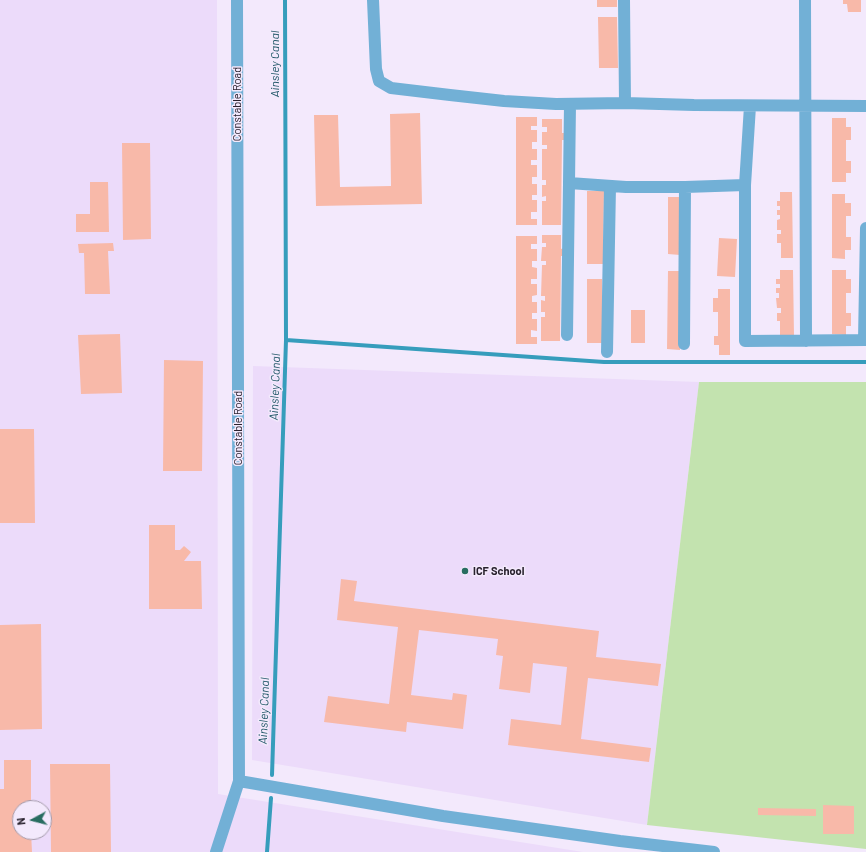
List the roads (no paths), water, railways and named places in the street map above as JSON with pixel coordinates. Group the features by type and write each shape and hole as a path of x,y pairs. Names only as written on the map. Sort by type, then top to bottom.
{"street":[{"name":"Constable Road","path":"216,852 239,781 237,0"},
{"path":"373,0 376,69 380,81 391,88 504,101 556,104 866,106"},
{"path":"624,0 626,104"},
{"path":"805,0 806,341"},
{"path":"567,335 570,104"},
{"path":"750,106 745,185 745,341 865,340 866,228"},
{"path":"569,184 626,187 745,185"},
{"path":"607,352 610,186"},
{"path":"684,344 685,187"},
{"path":"239,781 443,816 620,841 714,852"}],"waterway":[{"name":"Ainsley Canal","path":"272,775 286,340 285,0"},
{"path":"286,340 604,362 866,362"},
{"name":"Ainsley Canal","path":"267,852 271,798"}],"place":[{"name":"ICF School","path":"465,571"}]}
